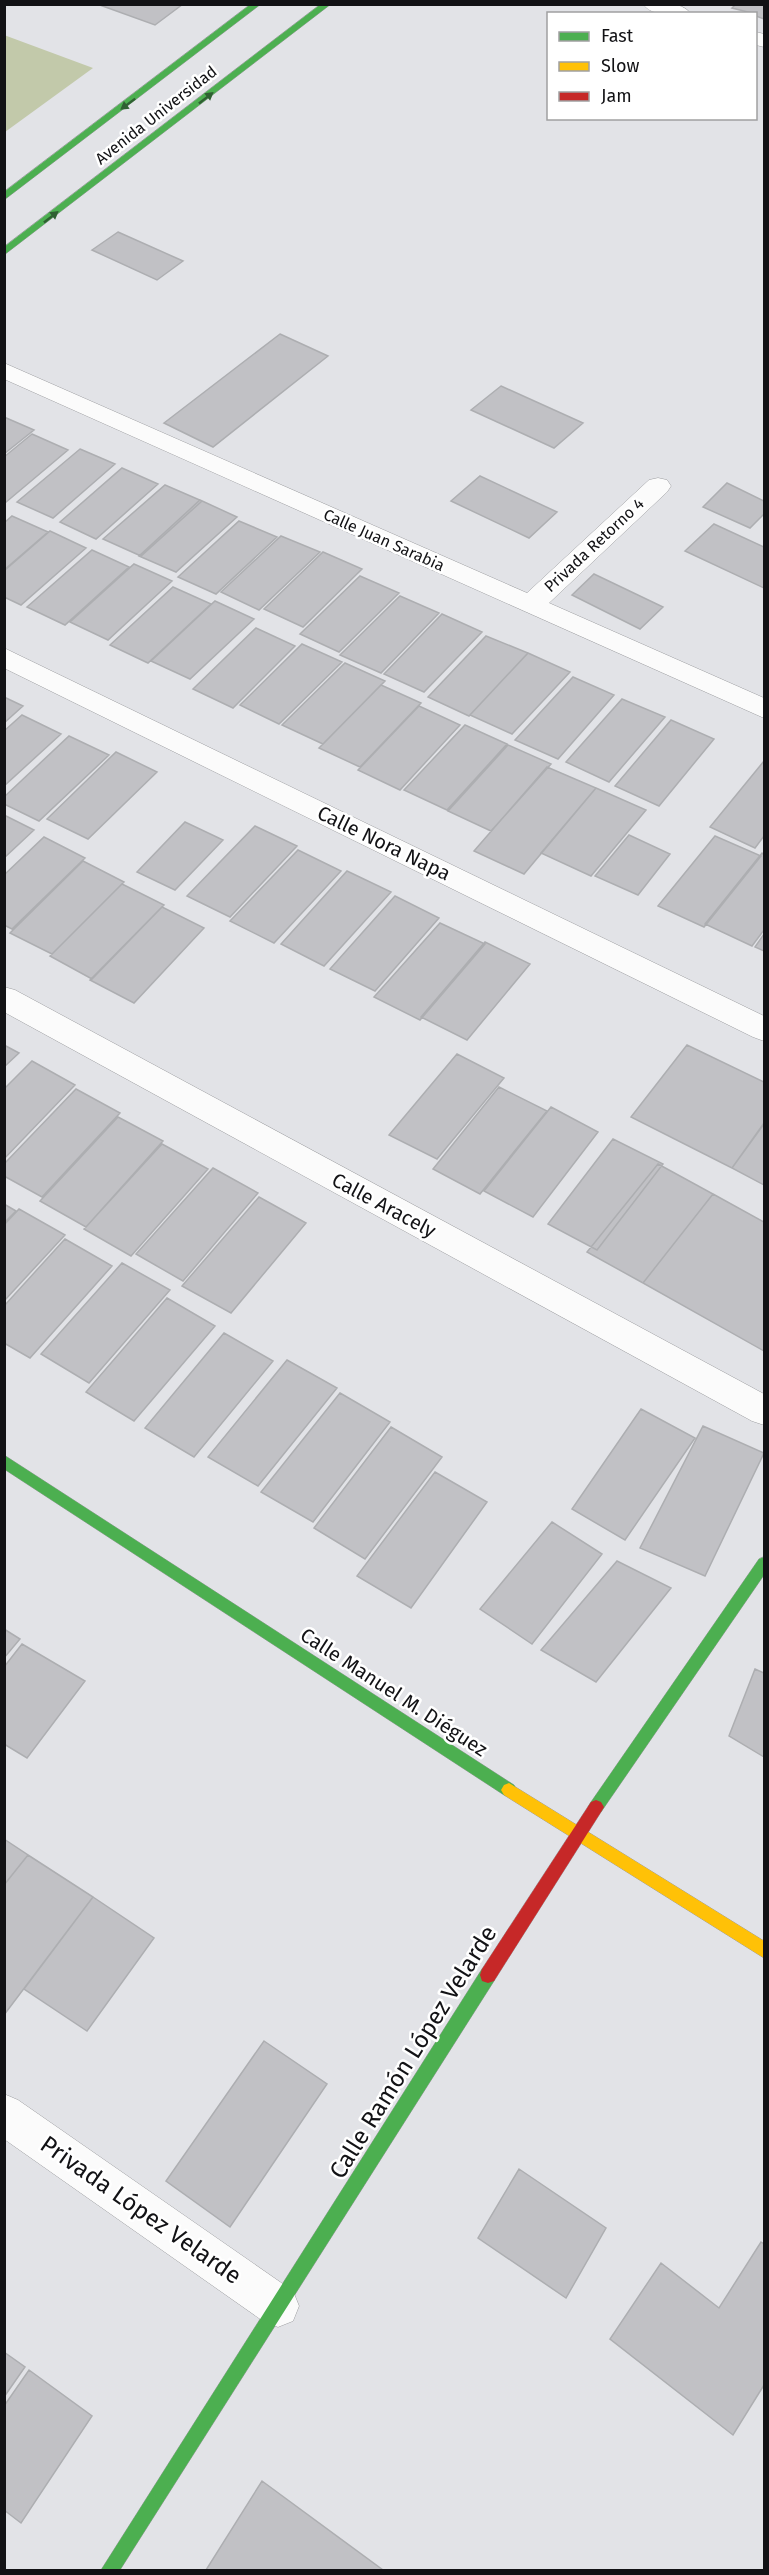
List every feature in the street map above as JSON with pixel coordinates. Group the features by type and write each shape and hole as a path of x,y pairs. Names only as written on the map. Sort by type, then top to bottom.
{"street":[{"name":"Avenida Universidad","path":"4,197 257,4"},
{"name":"Avenida Universidad","path":"4,252 327,4"},
{"path":"653,4 676,12"},
{"name":"Calle Juan Sarabia","path":"4,370 765,710"},
{"name":"Privada Retorno 4","path":"530,605 658,486"},
{"name":"Calle Nora Napa","path":"4,657 765,1029"},
{"name":"Calle Aracely","path":"4,998 765,1411"},
{"name":"Calle Manuel M. Diéguez","path":"4,1461 577,1834 765,1950"},
{"name":"Calle Ramón López Velarde","path":"110,2571 577,1834 765,1564"},
{"name":"Privada López Velarde","path":"4,2114 278,2306"}],"green space":[{"path":"4,35 93,68 5,132 4,132"}],"building":[{"path":"97,4 183,4 155,25"},
{"path":"736,4 764,4 764,19 757,16 757,12 732,8"},
{"path":"118,232 183,261 157,280 92,250"},
{"path":"280,334 328,356 213,447 164,423"},
{"path":"501,386 583,423 554,448 471,410"},
{"path":"4,417 34,430 4,454"},
{"path":"32,434 68,450 5,503 4,457"},
{"path":"80,449 115,464 53,518 17,502"},
{"path":"122,468 158,484 96,539 60,522"},
{"path":"480,476 557,512 529,538 451,501"},
{"path":"727,483 764,501 764,514 750,528 703,507"},
{"path":"165,485 202,501 141,556 103,539"},
{"path":"200,500 237,517 176,572 139,556"},
{"path":"12,516 48,532 4,570 4,523"},
{"path":"239,521 277,537 216,594 178,577"},
{"path":"714,524 764,547 764,588 685,551"},
{"path":"50,531 86,548 21,605 4,597 4,571"},
{"path":"281,536 320,552 259,610 221,592"},
{"path":"92,550 129,567 65,625 27,607"},
{"path":"323,552 362,569 303,627 264,609"},
{"path":"134,564 172,581 108,640 70,622"},
{"path":"594,574 663,607 640,629 572,595"},
{"path":"360,576 399,593 339,652 300,634"},
{"path":"173,587 211,604 148,663 110,645"},
{"path":"400,596 439,613 381,673 340,655"},
{"path":"215,601 254,619 190,679 151,661"},
{"path":"442,614 482,632 424,692 384,674"},
{"path":"256,628 295,646 233,708 193,689"},
{"path":"486,636 528,653 469,716 428,697"},
{"path":"302,644 342,662 279,724 240,705"},
{"path":"528,653 570,672 512,734 470,715"},
{"path":"345,663 385,681 323,744 282,725"},
{"path":"573,677 614,695 558,759 515,740"},
{"path":"381,685 421,703 360,767 319,748"},
{"path":"4,697 23,706 4,723"},
{"path":"622,699 665,717 609,782 566,762"},
{"path":"419,706 460,725 400,790 358,770"},
{"path":"22,715 61,734 4,786 4,731"},
{"path":"671,720 714,739 659,806 615,786"},
{"path":"465,725 507,744 447,810 404,790"},
{"path":"69,736 109,755 39,821 4,804 4,797"},
{"path":"508,745 551,764 491,831 448,811"},
{"path":"116,752 157,772 88,839 47,819"},
{"path":"764,761 764,836 755,848 710,827"},
{"path":"547,767 596,788 524,874 474,851"},
{"path":"596,788 646,810 591,876 541,853"},
{"path":"4,815 34,830 4,858"},
{"path":"185,822 223,840 175,890 137,872"},
{"path":"255,826 297,846 230,917 187,896"},
{"path":"629,835 670,854 638,895 595,876"},
{"path":"715,836 761,856 704,927 658,906"},
{"path":"44,837 85,858 12,929 4,925 4,875"},
{"path":"298,850 341,871 274,943 230,921"},
{"path":"762,853 764,855 764,930 752,946 705,924"},
{"path":"83,861 124,882 52,954 10,933"},
{"path":"347,871 391,892 324,966 281,944"},
{"path":"122,884 164,905 92,979 50,956"},
{"path":"395,896 439,918 375,991 330,969"},
{"path":"162,907 204,928 134,1003 90,980"},
{"path":"440,923 485,944 420,1020 374,997"},
{"path":"764,934 764,951 755,947"},
{"path":"485,942 530,964 467,1040 421,1017"},
{"path":"4,1045 19,1053 4,1067"},
{"path":"687,1045 764,1082 764,1123 732,1168 631,1117"},
{"path":"457,1054 504,1078 437,1159 389,1135"},
{"path":"32,1061 75,1085 4,1159 4,1089"},
{"path":"499,1087 547,1111 480,1194 433,1169"},
{"path":"76,1089 120,1113 42,1197 4,1176 4,1164"},
{"path":"551,1107 598,1132 533,1217 484,1191"},
{"path":"118,1117 163,1141 86,1227 40,1201"},
{"path":"764,1124 764,1185 732,1168"},
{"path":"613,1139 663,1164 597,1250 548,1224"},
{"path":"162,1144 208,1169 131,1256 84,1229"},
{"path":"658,1164 713,1194 643,1283 587,1252"},
{"path":"213,1168 258,1193 183,1281 136,1254"},
{"path":"713,1194 764,1222 764,1351 643,1283"},
{"path":"259,1197 306,1223 231,1313 182,1286"},
{"path":"4,1204 16,1211 4,1223"},
{"path":"19,1209 65,1235 4,1301 4,1225"},
{"path":"65,1239 112,1266 30,1358 4,1343 4,1306"},
{"path":"122,1263 170,1290 89,1383 41,1354"},
{"path":"167,1298 215,1326 134,1421 86,1392"},
{"path":"224,1333 273,1361 194,1457 145,1428"},
{"path":"287,1360 337,1388 258,1486 208,1457"},
{"path":"340,1393 390,1422 313,1522 261,1492"},
{"path":"641,1409 695,1438 625,1540 572,1509"},
{"path":"703,1426 764,1453 705,1576 640,1548"},
{"path":"391,1427 442,1457 365,1559 314,1528"},
{"path":"435,1472 487,1502 411,1608 357,1576"},
{"path":"552,1522 602,1554 532,1644 480,1609"},
{"path":"617,1561 671,1588 596,1682 541,1650"},
{"path":"4,1629 20,1639 4,1658"},
{"path":"22,1644 85,1681 27,1758 4,1744 4,1667"},
{"path":"755,1669 764,1673 764,1757 729,1736"},
{"path":"4,1839 28,1855 4,1885"},
{"path":"28,1855 93,1897 4,2015 4,1885"},
{"path":"93,1897 154,1938 87,2031 24,1989"},
{"path":"264,2041 327,2084 230,2227 166,2181"},
{"path":"519,2169 606,2228 566,2298 478,2238"},
{"path":"761,2242 764,2244 764,2385 733,2435 610,2339 661,2263 719,2308"},
{"path":"4,2352 25,2367 4,2397"},
{"path":"29,2370 92,2416 21,2523 4,2510 4,2406"},
{"path":"262,2481 383,2570 206,2570"}],"traffic: fast":[{"path":"4,197 257,4"},
{"path":"4,252 327,4"},
{"path":"4,1461 509,1790"},
{"path":"596,1807 764,1564"},
{"path":"110,2570 488,1975"}],"traffic: slow":[{"path":"509,1790 764,1950"}],"traffic: jam":[{"path":"488,1975 596,1807"}]}
